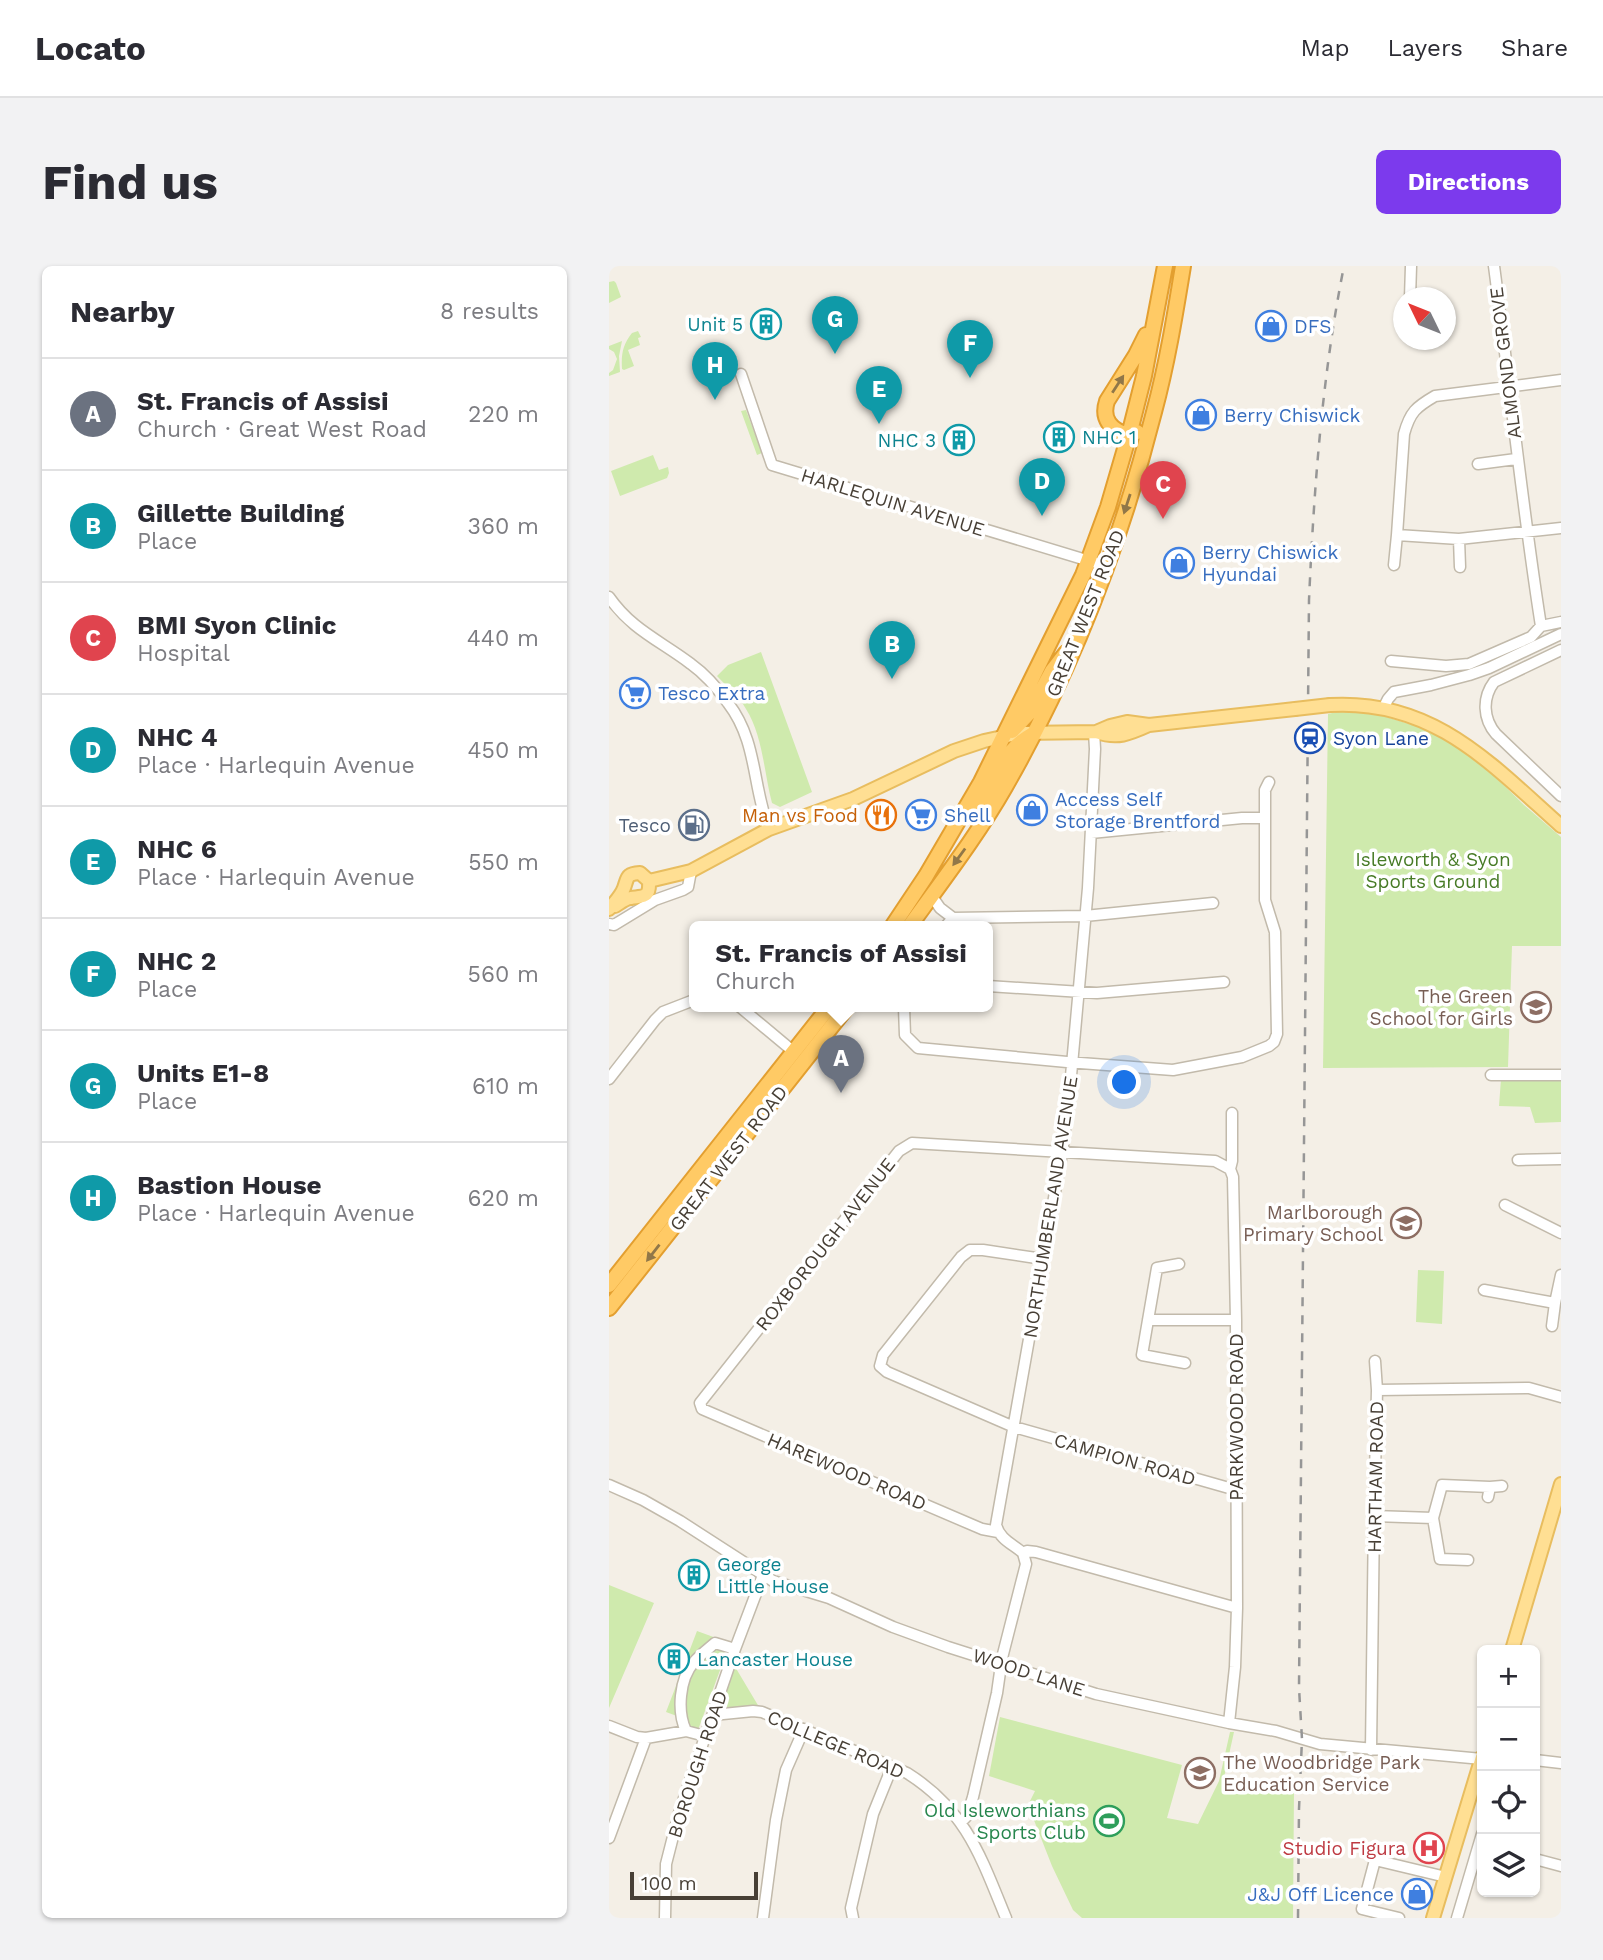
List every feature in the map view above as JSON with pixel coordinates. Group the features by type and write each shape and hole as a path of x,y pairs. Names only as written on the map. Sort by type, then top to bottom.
{"highway":[{"name":"GREAT WEST ROAD","path":"896,921 954,828 1005,736 1089,561 1129,436 1165,266"},
{"name":"GREAT WEST ROAD","path":"913,921 1003,790 1035,732 1078,639 1136,477 1155,410 1183,266"},
{"path":"1155,410 1141,429 1129,436 1111,427 1105,409 1107,401 1136,355 1159,303"},
{"path":"1005,736 1023,721 1037,702 1052,671 1078,639"},
{"path":"954,828 983,797 1012,749 1035,732"},
{"name":"GREAT WEST ROAD","path":"609,1285 825,1012"},
{"name":"GREAT WEST ROAD","path":"609,1308 843,1012"}],"main road":[{"path":"649,881 691,871 769,829 853,799 962,748 1005,736 1035,732 1095,732 1115,736 1149,725 1330,705 1364,705 1412,715 1448,732 1479,753 1561,826"},
{"path":"640,873 647,877 649,889 644,896 628,892 626,879 640,873"},
{"path":"609,909 628,892"},
{"path":"1513,1645 1561,1484"},
{"path":"1434,1918 1445,1877 1477,1791"}],"street":[{"path":"1410,287 1411,266"},
{"name":"ALMOND GROVE","path":"1494,266 1510,386 1516,459 1541,626"},
{"name":"HARLEQUIN AVENUE","path":"741,374 772,465 1106,566"},
{"path":"1394,565 1404,434 1409,418 1418,406 1435,396 1561,380"},
{"name":"ALMOND GROVE","path":"1478,464 1516,459"},
{"path":"1397,535 1459,539 1561,528"},
{"path":"1459,539 1460,567"},
{"path":"609,597 644,634 693,665 730,705 750,746 761,807 769,829"},
{"path":"1391,662 1446,666 1469,664 1531,637 1541,626 1561,622"},
{"path":"1383,709 1395,692 1479,672 1561,634"},
{"path":"1561,650 1495,682 1490,687 1486,700 1486,713 1488,725 1496,734 1561,796"},
{"name":"NORTHUMBERLAND AVENUE","path":"998,1532 997,1516 1062,1153 1085,916 1095,732"},
{"path":"904,1012 905,1035 918,1048 1173,1070 1242,1057 1269,1046 1277,1034 1275,932 1265,900 1265,790 1269,782"},
{"path":"1091,833 1265,818"},
{"path":"609,924 614,925 655,900 688,887 691,871"},
{"path":"931,895 948,921"},
{"path":"988,921 1085,916 1213,904"},
{"path":"993,986 1097,993 1224,982"},
{"path":"609,1079 663,1012 689,1002"},
{"path":"746,1012 794,1052"},
{"path":"1491,1075 1561,1075"},
{"name":"PARKWOOD ROAD","path":"1229,1723 1237,1608 1236,1320 1233,1177 1230,1169 1232,1113"},
{"name":"ROXBOROUGH AVENUE","path":"700,1403 899,1152 912,1143 1215,1161 1230,1169"},
{"path":"1518,1160 1561,1159"},
{"path":"1505,1205 1561,1233"},
{"name":"CAMPION ROAD","path":"1043,1259 970,1250 961,1256 883,1355 880,1366 887,1373 1014,1427 1236,1490"},
{"path":"1179,1264 1157,1268 1142,1355 1185,1363"},
{"path":"1552,1326 1561,1275"},
{"path":"1484,1290 1555,1303"},
{"path":"1148,1320 1236,1320"},
{"path":"1375,1361 1377,1390"},
{"name":"HARTHAM ROAD","path":"1371,1750 1377,1390 1529,1388 1561,1397"},
{"name":"HAREWOOD ROAD","path":"700,1403 702,1409 982,1529 998,1532"},
{"name":"WOOD LANE","path":"609,1485 680,1521 773,1581 829,1598 893,1627 1097,1694 1276,1731 1320,1744 1477,1758"},
{"path":"1468,1560 1435,1559 1433,1518 1442,1485 1489,1492 1502,1486"},
{"path":"1374,1516 1433,1518"},
{"path":"961,1822 967,1816 973,1797 1026,1564 1023,1553 998,1532"},
{"path":"1023,1553 1036,1552 1237,1608"},
{"name":"BOROUGH ROAD","path":"665,1918 666,1864 679,1814 735,1649 763,1576"},
{"path":"685,1731 681,1720 681,1690 692,1664 715,1643 735,1649"},
{"name":"COLLEGE ROAD","path":"713,1715 762,1712 908,1773 925,1784 944,1801 975,1845 1006,1918"},
{"path":"609,1726 646,1738 685,1731 705,1736"},
{"path":"763,1918 776,1820 786,1770 804,1729"},
{"path":"609,1838 646,1738"},
{"path":"1540,1761 1561,1763"},
{"path":"853,1918 851,1908 873,1814 892,1767"},
{"path":"1457,1918 1477,1853"},
{"path":"1399,1918 1361,1914 1375,1860 1445,1877"},
{"path":"1540,1860 1561,1866"}],"green space":[{"path":"614,281 621,297 609,303 609,282"},
{"path":"638,331 641,337 638,338 640,345 628,350 634,366 624,370 622,359 625,345 632,333"},
{"path":"622,341 620,372 609,376 617,359 609,346"},
{"path":"746,410 762,453 757,455 741,411"},
{"path":"653,455 659,470 668,467 667,478 620,496 611,471"},
{"path":"761,652 812,792 780,807 772,803 760,743 752,720 740,700 717,676 728,665"},
{"name":"Isleworth & Syon Sports Ground","path":"1345,710 1383,716 1439,733 1472,754 1561,837 1561,946 1512,946 1508,1067 1323,1068 1328,714"},
{"path":"1501,1079 1561,1079 1561,1122 1535,1123 1530,1107 1499,1106"},
{"path":"1418,1270 1444,1271 1442,1324 1416,1322"},
{"path":"609,1585 654,1603 609,1708"},
{"path":"697,1631 730,1643 698,1730 688,1727 685,1719 666,1712"},
{"path":"731,1660 762,1712 713,1715"},
{"name":"Old Isleworthians Sports Club","path":"1000,1717 1182,1765 1167,1818 1198,1824 1219,1781 1230,1732 1234,1732 1223,1782 1294,1790 1293,1918 1082,1918 1073,1910 1028,1805 1035,1791 989,1776"}],"railway":[{"path":"1298,1918 1302,1739 1299,1688 1309,600 1320,432 1344,266"}],"place":[{"name":"Unit 5","path":"766,324"},
{"name":"DFS","path":"1271,326"},
{"name":"Units E1-8","path":"835,354"},
{"name":"NHC 2","path":"970,378"},
{"name":"Bastion House","path":"715,400"},
{"name":"Berry Chiswick","path":"1201,415"},
{"name":"NHC 6","path":"879,424"},
{"name":"NHC 1","path":"1059,437"},
{"name":"NHC 3","path":"959,440"},
{"name":"NHC 4","path":"1042,516"},
{"name":"BMI Syon Clinic","path":"1163,519"},
{"name":"Berry Chiswick Hyundai","path":"1179,563"},
{"name":"Gillette Building","path":"892,679"},
{"name":"Tesco Extra","path":"635,693"},
{"name":"Syon Lane","path":"1310,738"},
{"name":"Access Self Storage Brentford","path":"1032,810"},
{"name":"Man vs Food","path":"881,815"},
{"name":"Shell","path":"921,815"},
{"name":"Tesco","path":"694,825"},
{"name":"The Green School for Girls","path":"1536,1007"},
{"name":"St. Francis of Assisi","path":"841,1093"},
{"name":"Marlborough Primary School","path":"1406,1223"},
{"name":"George Little House","path":"694,1575"},
{"name":"Lancaster House","path":"674,1659"},
{"name":"The Woodbridge Park Education Service","path":"1200,1773"},
{"name":"Old Isleworthians Sports Club","path":"1109,1821"},
{"name":"Studio Figura","path":"1429,1848"},
{"name":"J&J Off Licence","path":"1417,1894"}]}
